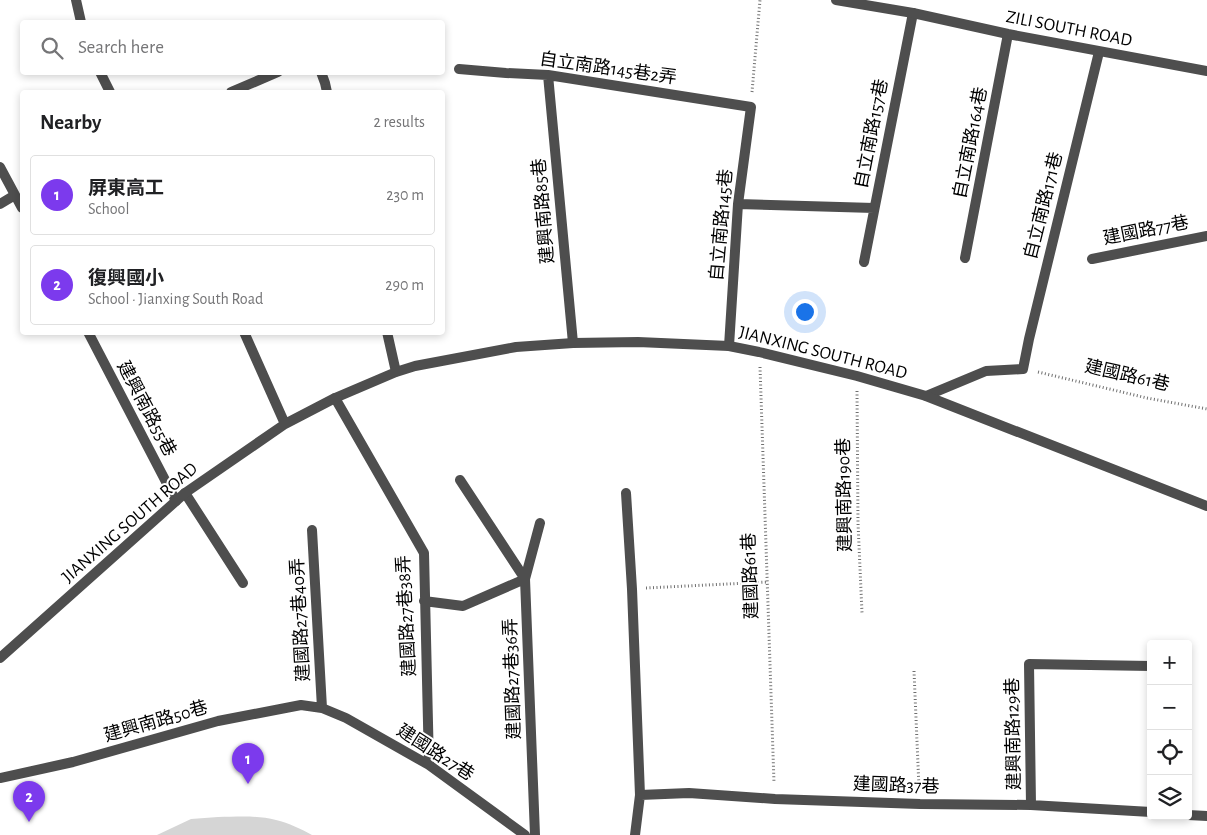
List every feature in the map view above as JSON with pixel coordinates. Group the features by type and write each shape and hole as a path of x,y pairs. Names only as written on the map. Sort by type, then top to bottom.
{"street":[{"path":"76,0 81,20"},
{"name":"ZILI SOUTH ROAD","path":"836,0 913,13 1099,52 1207,71"},
{"name":"自立南路157巷","path":"864,262 913,13"},
{"name":"自立南路164巷","path":"965,258 1008,34"},
{"name":"自立南路171巷","path":"1023,369 1031,329 1099,52"},
{"name":"自立南路145巷2弄","path":"459,69 548,75 751,107"},
{"path":"102,75 109,90"},
{"path":"236,90 271,75"},
{"path":"322,75 327,90"},
{"name":"建興南路85巷","path":"548,75 573,344"},
{"name":"自立南路145巷","path":"729,346 738,204 751,107"},
{"path":"0,167 20,204"},
{"path":"0,204 15,195"},
{"path":"738,204 874,208"},
{"name":"建國路77巷","path":"1092,259 1207,236"},
{"name":"建興南路55巷","path":"90,335 176,501"},
{"path":"245,335 285,424"},
{"path":"387,335 396,372"},
{"name":"JIANXING SOUTH ROAD","path":"0,658 185,493 285,424 335,398 396,372 415,366 516,347 638,342 729,346 760,352 857,376 926,396 1207,506"},
{"path":"926,396 986,371 1023,369"},
{"name":"建國路27巷38弄","path":"335,398 424,553 429,766"},
{"path":"424,601 463,606 525,579 460,480"},
{"path":"185,493 243,584"},
{"path":"626,494 632,589 640,795 635,835"},
{"name":"建國路27巷36弄","path":"535,835 525,579 540,523"},
{"name":"建國路27巷40弄","path":"312,530 322,708"},
{"name":"建興南路129巷","path":"1031,804 1029,664 1147,666"},
{"name":"建興南路50巷","path":"0,778 73,762 218,721 301,705 322,708"},
{"name":"建國路27巷","path":"322,708 346,718 429,766 525,835"},
{"name":"建國路37巷","path":"640,795 689,793 775,799 920,804 1031,804 1147,812"},
{"path":"1192,815 1207,816"}],"path":[{"path":"751,107 760,0"},
{"name":"建國路61巷","path":"760,352 775,799"},
{"name":"建國路61巷","path":"1023,369 1148,398 1207,409"},
{"name":"建興南路190巷","path":"857,376 858,523 862,613"},
{"path":"632,589 768,582"},
{"path":"914,671 920,804"}],"shaded area":[{"path":"218,817 269,818 290,824 312,835 157,835 191,819"}],"place":[{"name":"屏東高工","path":"248,784"},
{"name":"復興國小","path":"29,822"}]}
